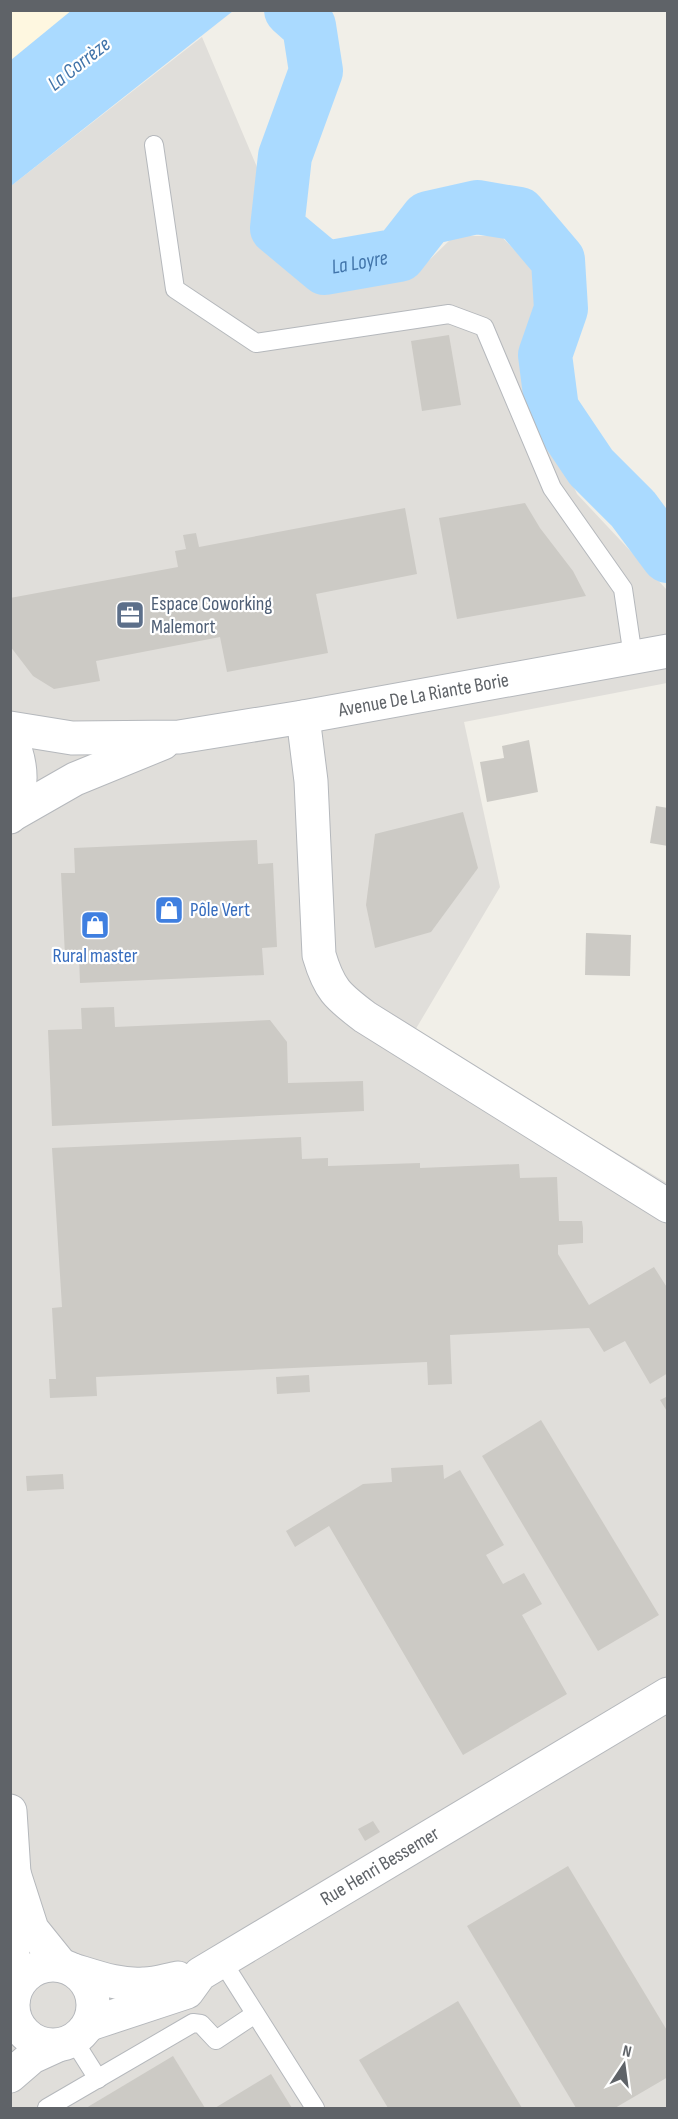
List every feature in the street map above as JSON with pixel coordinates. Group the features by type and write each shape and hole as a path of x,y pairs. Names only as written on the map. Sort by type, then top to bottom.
{"street":[{"name":"Avenue De La Riante Borie","path":"10,728 72,738 179,737 668,651"},
{"path":"303,717 311,781 319,955 326,978 341,999 365,1017 668,1206"},
{"path":"10,737 19,755 21,786 11,816"},
{"name":"Avenue De La Riante Borie","path":"11,816 75,779 179,737"},
{"name":"Rue Henri Bessemer","path":"10,2076 32,2056 73,2037 187,1992 211,1967 668,1694"},
{"path":"10,1810 12,1884 32,1929 67,1968 83,1978 94,2000 94,2012 73,2037 50,2046 38,2043 18,2026 12,2012 14,1965 10,1927"},
{"path":"12,2012 16,1988 29,1973 48,1965 130,1985 147,1984 211,1967"}],"lane":[{"path":"154,145 175,289 256,343 449,314 484,327 552,488 623,589 633,657"},
{"path":"211,1967 255,2014 315,2109"},
{"path":"47,2109 193,2023 201,2024 216,2040 255,2014"},
{"path":"73,2037 98,2079"}],"shaded area":[{"path":"11,10 72,10 72,11 11,60"},
{"path":"202,37 262,179 271,240 343,291 411,278 454,236 501,236 542,279 531,323 530,391 577,494 667,590 667,683 464,722 500,887 414,1032 667,1183 667,2108 11,2108 11,186"}],"water":[{"name":"La Corrèze","path":"72,10 233,11 11,186 11,60"}],"building":[{"path":"449,335 461,405 422,411 411,341"},
{"path":"525,503 540,528 573,571 586,596 457,619 439,518"},
{"path":"405,508 417,574 316,594 328,653 227,672 220,637 96,661 100,681 54,689 33,676 10,646 10,598 178,567 175,551 186,549 183,535 196,533 199,547"},
{"path":"529,740 538,792 487,802 480,762 504,758 502,746"},
{"path":"656,806 668,808 668,846 650,843"},
{"path":"463,812 478,868 431,932 375,948 366,905 375,834"},
{"name":"Pôle Vert","path":"257,840 258,864 273,863 277,947 262,948 264,975 80,983 79,956 65,956 61,873 75,873 74,848"},
{"path":"586,933 631,935 630,976 585,975"},
{"path":"114,1007 115,1027 270,1020 287,1042 288,1083 363,1081 364,1111 52,1126 48,1030 82,1029 81,1008"},
{"path":"301,1137 302,1159 328,1158 328,1166 420,1163 420,1168 519,1164 520,1178 557,1177 559,1221 582,1221 583,1228 583,1243 558,1245 558,1254 589,1305 654,1267 668,1289 668,1373 650,1384 625,1341 604,1352 589,1328 450,1335 452,1384 428,1385 427,1362 96,1377 97,1396 50,1398 49,1379 56,1379 52,1308 62,1307 52,1148"},
{"path":"309,1375 310,1392 277,1394 276,1377"},
{"path":"668,1396 668,1413 660,1400"},
{"path":"541,1420 659,1615 598,1651 482,1456"},
{"path":"443,1465 444,1479 460,1470 504,1545 486,1555 503,1584 524,1573 542,1604 522,1615 567,1694 463,1755 329,1526 295,1547 286,1531 363,1484 392,1482 391,1468"},
{"path":"63,1474 64,1489 27,1491 26,1476"},
{"path":"373,1821 380,1832 365,1841 358,1829"},
{"path":"568,1866 668,2032 668,2077 615,2108 576,2108 467,1926"},
{"path":"458,2001 522,2108 388,2108 359,2060"},
{"path":"173,2056 205,2108 86,2108"},
{"path":"271,2074 292,2108 215,2108"}],"waterway":[{"name":"La Loyre","path":"291,10 309,26 316,71 285,156 277,228 325,268 399,255 428,218 477,207 519,214 558,260 561,309 545,355 552,409 591,467 633,509 668,556"}],"place":[{"name":"Espace Coworking Malemort","path":"130,615"},
{"name":"Pôle Vert","path":"169,910"},
{"name":"Rural master","path":"95,925"}]}
